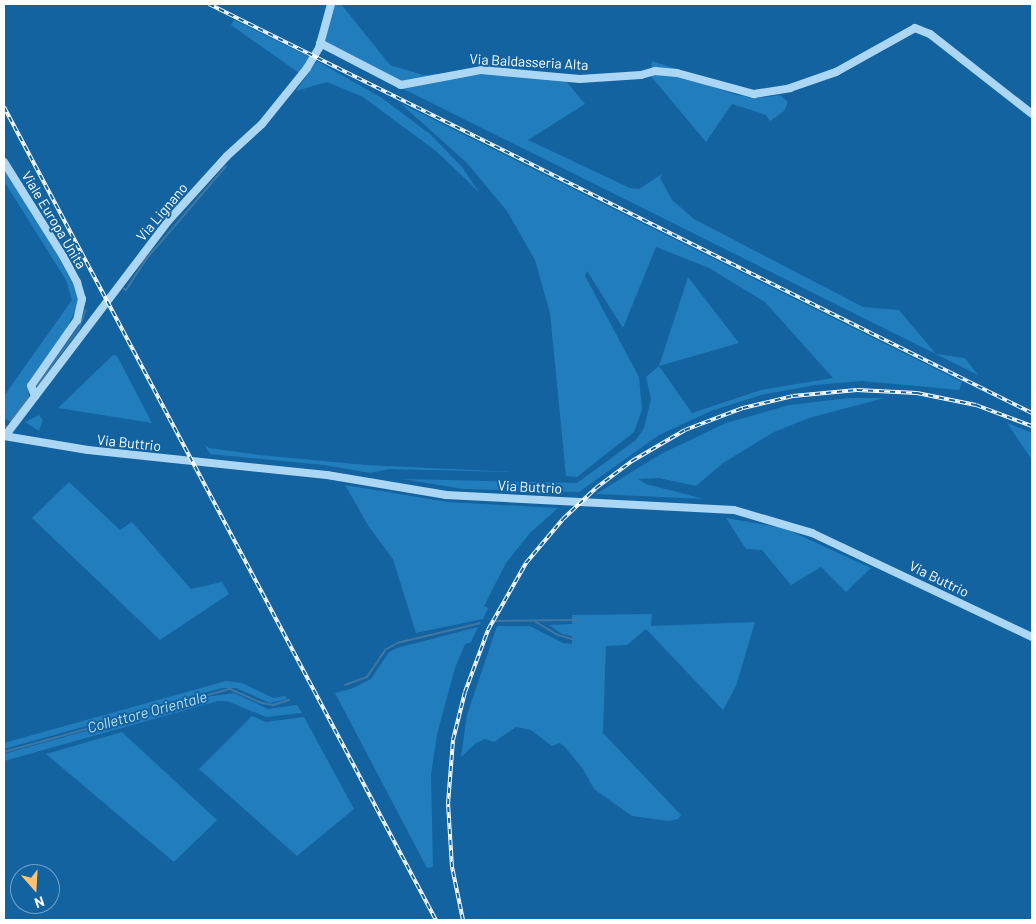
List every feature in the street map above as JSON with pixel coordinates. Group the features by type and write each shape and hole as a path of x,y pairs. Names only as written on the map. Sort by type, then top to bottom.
{"street":[{"name":"Via Lignano","path":"4,436 169,220 288,94 310,63 320,43 331,4"},
{"name":"Via Baldasseria Alta","path":"320,43 401,85 481,70 580,79 641,75 655,71 678,73 754,94 790,88 836,72 857,63 915,28 930,34 1032,114"},
{"name":"Viale Europa Unita","path":"4,162 63,256 82,299 77,320 31,386 35,396"},
{"name":"Via Buttrio","path":"4,436 51,446 327,475 446,495 734,510 793,526 853,551 1032,637"}],"shaded area":[{"path":"334,4 341,4 390,65 423,75 469,72 566,81 585,104 528,140 630,188 639,189 662,174 660,178 672,200 694,219 863,307 899,310 936,354 965,358 978,375 323,49"},
{"path":"234,20 310,57 299,73 231,25"},
{"path":"317,61 382,98 430,134 462,167 479,192 436,151 363,97 327,82 296,91"},
{"path":"652,61 680,70 677,75 737,95 758,98 780,95 788,102 784,111 770,121 766,115 732,104 706,142 650,75"},
{"path":"400,103 962,382 959,390 862,381 815,385 761,395 711,411 659,435 579,492 463,489 403,479 577,483 636,440 644,428 651,399 646,377 659,366 692,413 761,390 833,378 765,302 709,268 656,247 623,328 587,271 585,276 639,377 642,410 634,432 577,477 566,476 550,313 535,260 507,211 467,163"},
{"path":"4,168 59,257 76,290 78,304 64,336 28,384 29,399 12,421 4,419 4,396 72,300 66,280 4,181"},
{"path":"688,277 739,343 659,366"},
{"path":"113,355 117,356 152,423 58,408"},
{"path":"850,398 884,398 809,418 774,432 723,463 696,486 659,478 638,479 646,484 704,499 596,494 661,454 726,423 789,405"},
{"path":"39,415 43,420 39,431 25,422"},
{"path":"1007,423 1032,433 1032,460"},
{"path":"204,444 209,448 259,455 366,465 514,472 389,469 370,473 324,465 210,454"},
{"path":"69,482 120,530 132,522 191,589 222,582 229,594 160,640 32,518"},
{"path":"345,485 448,502 558,508 530,533 506,563 484,606 488,608 483,619 416,633 393,559 369,527"},
{"path":"726,518 784,528 871,568 846,592 821,567 791,585 762,550 746,549"},
{"path":"652,614 651,626 755,622 736,686 723,710 646,629 627,645 606,646 603,733 681,815 678,819 668,821 632,816 594,789 583,769 565,747 560,743 552,746 531,730 516,727 494,742 485,739 476,743 461,757 467,715 497,626 530,626 563,643 572,644 572,636 562,634 549,625 572,624 572,615"},
{"path":"478,627 471,642 465,644 455,668 437,734 431,775 433,867 427,868 335,693 351,689 371,679 389,652 397,648"},
{"path":"226,681 242,683 273,698 285,696 287,699 270,703 236,688 222,688 4,749 4,743"},
{"path":"234,693 268,709 297,705 302,713 266,717 227,701 218,701 4,761 4,754 207,697"},
{"path":"252,716 266,722 304,717 354,809 297,856 199,769"},
{"path":"122,732 217,820 174,862 46,754"}],"waterway":[{"path":"124,289 126,290 147,258 226,166"},
{"path":"36,387 79,328 86,310"},
{"path":"10,421 28,397"},
{"name":"Collettore Orientale","path":"496,621 577,620"},
{"path":"536,622 558,635 572,639"},
{"name":"Collettore Orientale","path":"345,685 367,677 385,650 397,643 480,623"},
{"name":"Collettore Orientale","path":"4,752 230,689 262,703 273,705 289,700"}],"railway":[{"path":"209,4 1032,413"},
{"path":"4,107 436,920"},
{"path":"463,920 452,867 448,804 453,740 465,692 488,630 526,563 563,519 596,488 632,461 685,430 743,408 793,396 857,390 917,393 976,405 1032,426"}]}
